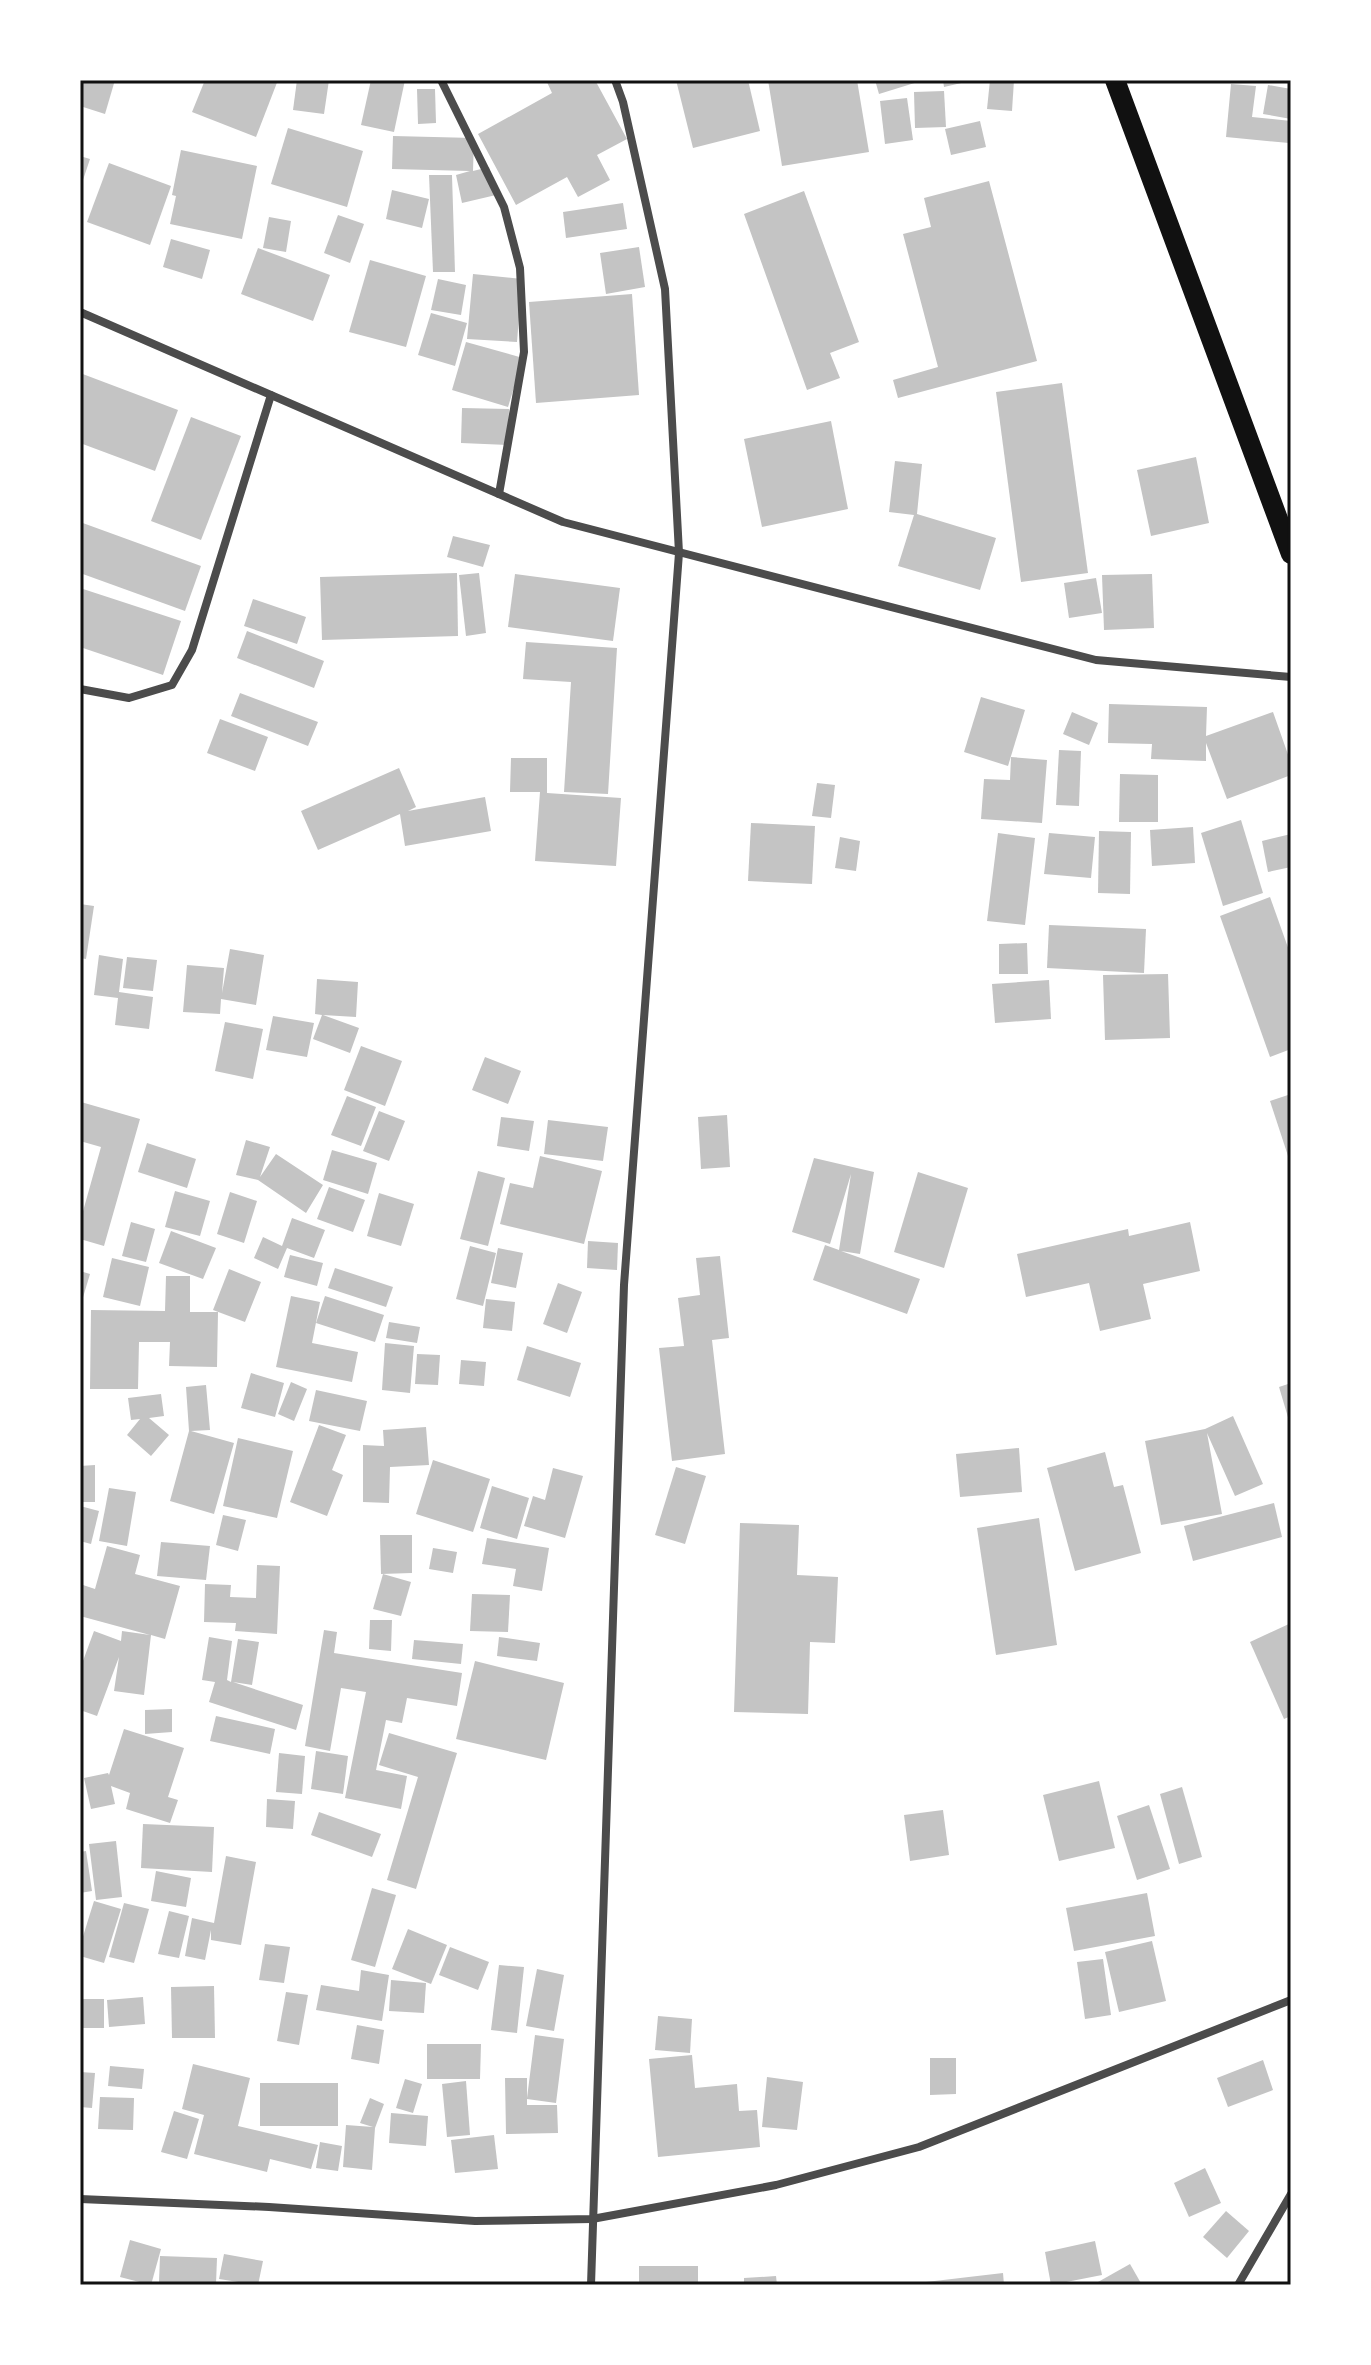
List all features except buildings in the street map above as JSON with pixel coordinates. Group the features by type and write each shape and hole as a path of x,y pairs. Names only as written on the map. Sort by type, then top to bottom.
{"main road":[{"path":"1115,80 1291,554"}],"street":[{"path":"441,80 504,207 520,268 524,352 499,494"},
{"path":"591,2285 624,1285 679,553 665,289 623,102 615,80"},
{"path":"80,312 563,522 1096,660 1291,677"},
{"path":"80,689 129,698 172,685 192,650 271,395"},
{"path":"80,2199 269,2207 475,2221 592,2219 776,2185 919,2147 1291,2000"},
{"path":"1238,2285 1291,2194"}]}
